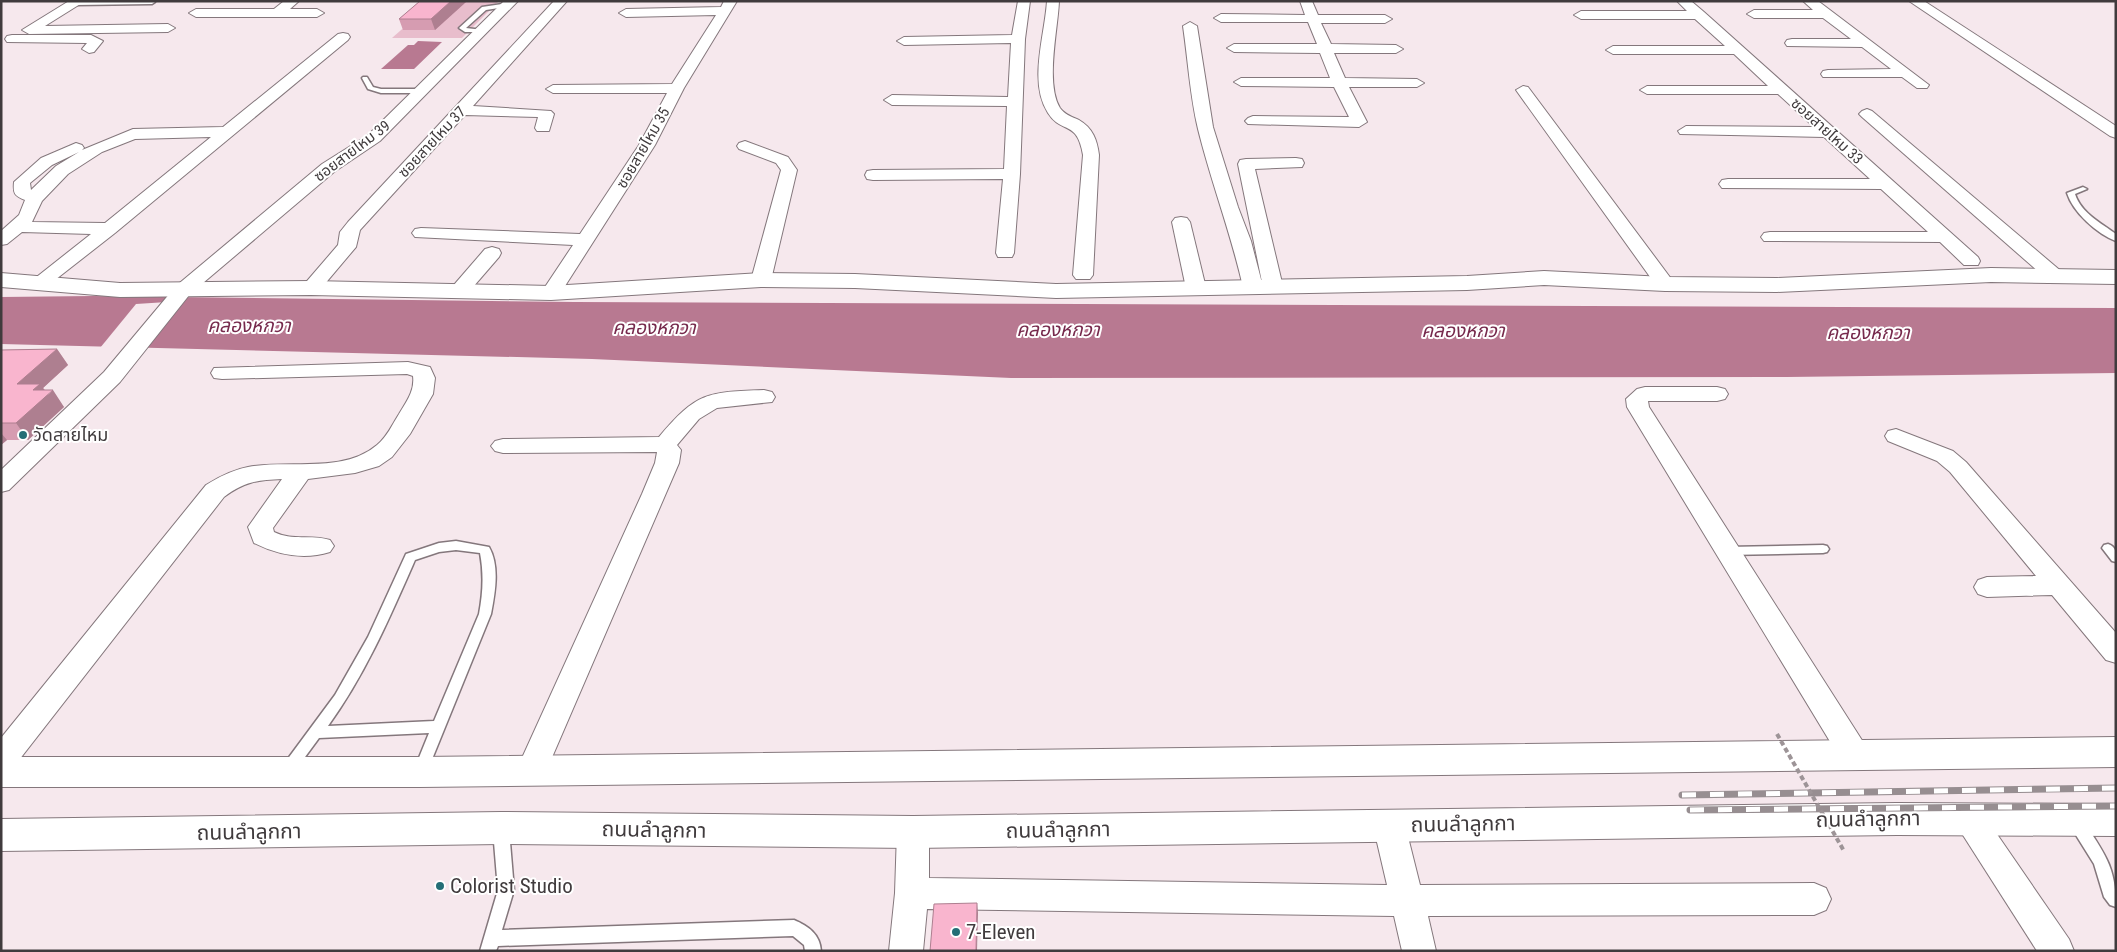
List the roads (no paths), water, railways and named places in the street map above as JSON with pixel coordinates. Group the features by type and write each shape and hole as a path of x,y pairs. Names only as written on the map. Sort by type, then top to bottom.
{"main road":[{"path":"1,280 180,294 311,288 551,293 761,280 855,281 1056,291 1467,282 1544,278 1665,284 1811,285 1991,275 2116,277"},
{"path":"1,772 420,772 532,769 2116,752"},
{"name":"ถนนลำลูกกา","path":"1,835 501,828 913,832 1968,818 2116,820"}],"street":[{"path":"10,35 58,1"},
{"path":"278,12 293,1"},
{"name":"ซอยสายไหม 37","path":"311,288 347,247 350,232 354,226 561,1"},
{"path":"1005,253 1012,174 1018,39 1024,1"},
{"path":"1053,1 1046,90 1051,107 1060,116 1084,130 1090,138 1091,155 1083,275"},
{"path":"1253,121 1359,122 1339,82 1306,1"},
{"name":"ซอยสายไหม 33","path":"1683,1 1972,261"},
{"path":"1808,1 1922,85"},
{"path":"1915,1 2116,133"},
{"path":"10,35 77,2"},
{"name":"ซอยสายไหม 39","path":"1,484 112,378 180,294 328,168 374,138 511,3"},
{"path":"626,12 728,6"},
{"name":"ซอยสายไหม 35","path":"551,293 647,145 677,88 728,6"},
{"path":"196,13 317,13"},
{"path":"1754,14 1826,14"},
{"path":"1581,15 1699,16"},
{"path":"1221,18 1385,19"},
{"path":"1190,26 1205,127 1229,207 1263,287"},
{"path":"10,35 168,28"},
{"path":"10,35 91,39 96,41 89,49"},
{"path":"39,283 109,229 343,37"},
{"path":"904,41 1018,39"},
{"path":"1792,43 1865,43"},
{"path":"1234,48 1396,49"},
{"path":"1613,50 1738,50"},
{"path":"1828,74 1906,73"},
{"path":"1242,82 1417,82"},
{"path":"553,89 677,88"},
{"path":"1523,90 1665,284"},
{"path":"1647,90 1782,90"},
{"path":"892,100 1014,102"},
{"path":"461,110 546,114 547,118 543,128"},
{"path":"1866,114 2055,276"},
{"path":"1686,131 1828,132"},
{"path":"1,240 18,228 28,216 29,208 35,198 62,170 110,143 133,134 226,132"},
{"path":"745,146 782,160 789,170 761,280"},
{"path":"1263,287 1246,164 1296,163"},
{"path":"873,175 1012,174"},
{"path":"1728,184 1886,184"},
{"path":"1181,222 1196,288"},
{"path":"18,228 109,229"},
{"path":"421,233 586,240"},
{"path":"1770,237 1944,237"},
{"path":"460,290 492,253"},
{"path":"1,760 215,490 248,474 350,467 368,462 384,452 396,439 424,390 425,380 422,372 408,368 222,373"},
{"path":"1717,394 1660,393 1645,394 1637,399 1638,407 1726,551 1854,754"},
{"path":"664,445 689,417 702,406 730,398 764,397"},
{"path":"1896,436 1945,456 1958,467 2116,652"},
{"path":"502,446 655,443 664,445 669,450 667,463 532,769"},
{"path":"301,471 260,527 262,537 281,546 321,546"},
{"path":"1987,587 2058,585"},
{"path":"1968,818 2057,951"},
{"path":"1389,825 1419,951"},
{"path":"906,951 912,893 913,832"},
{"path":"912,893 1407,901 1814,899"}],"lane":[{"path":"77,2 152,2"},
{"path":"365,78 370,88 381,91 422,91"},
{"path":"2083,189 2071,193 2072,200 2080,210 2116,238"},
{"path":"287,772 340,699 374,638 410,557 438,546 462,544 485,550 490,570 491,588 485,614 420,772"},
{"path":"2108,548 2116,558"},
{"path":"1726,551 1823,549"},
{"path":"316,732 437,727"},
{"path":"2074,820 2101,862 2110,892 2116,900"},
{"path":"501,828 506,890 489,944 794,928 807,935 814,946 813,951"}],"water":[{"path":"418,41 442,42 414,69 381,69 408,45 414,45"},
{"name":"คลองหกวา","path":"93,296 574,302 2116,308 2116,373 1787,377 1011,378 592,359 1,344 1,297"}],"railway":[{"path":"1682,795 2116,788"},
{"path":"1690,810 2116,806"}],"place":[{"name":"วัดสายไหม","path":"23,435"},
{"name":"Colorist Studio","path":"440,886"},
{"name":"7-Eleven","path":"956,932"}]}
